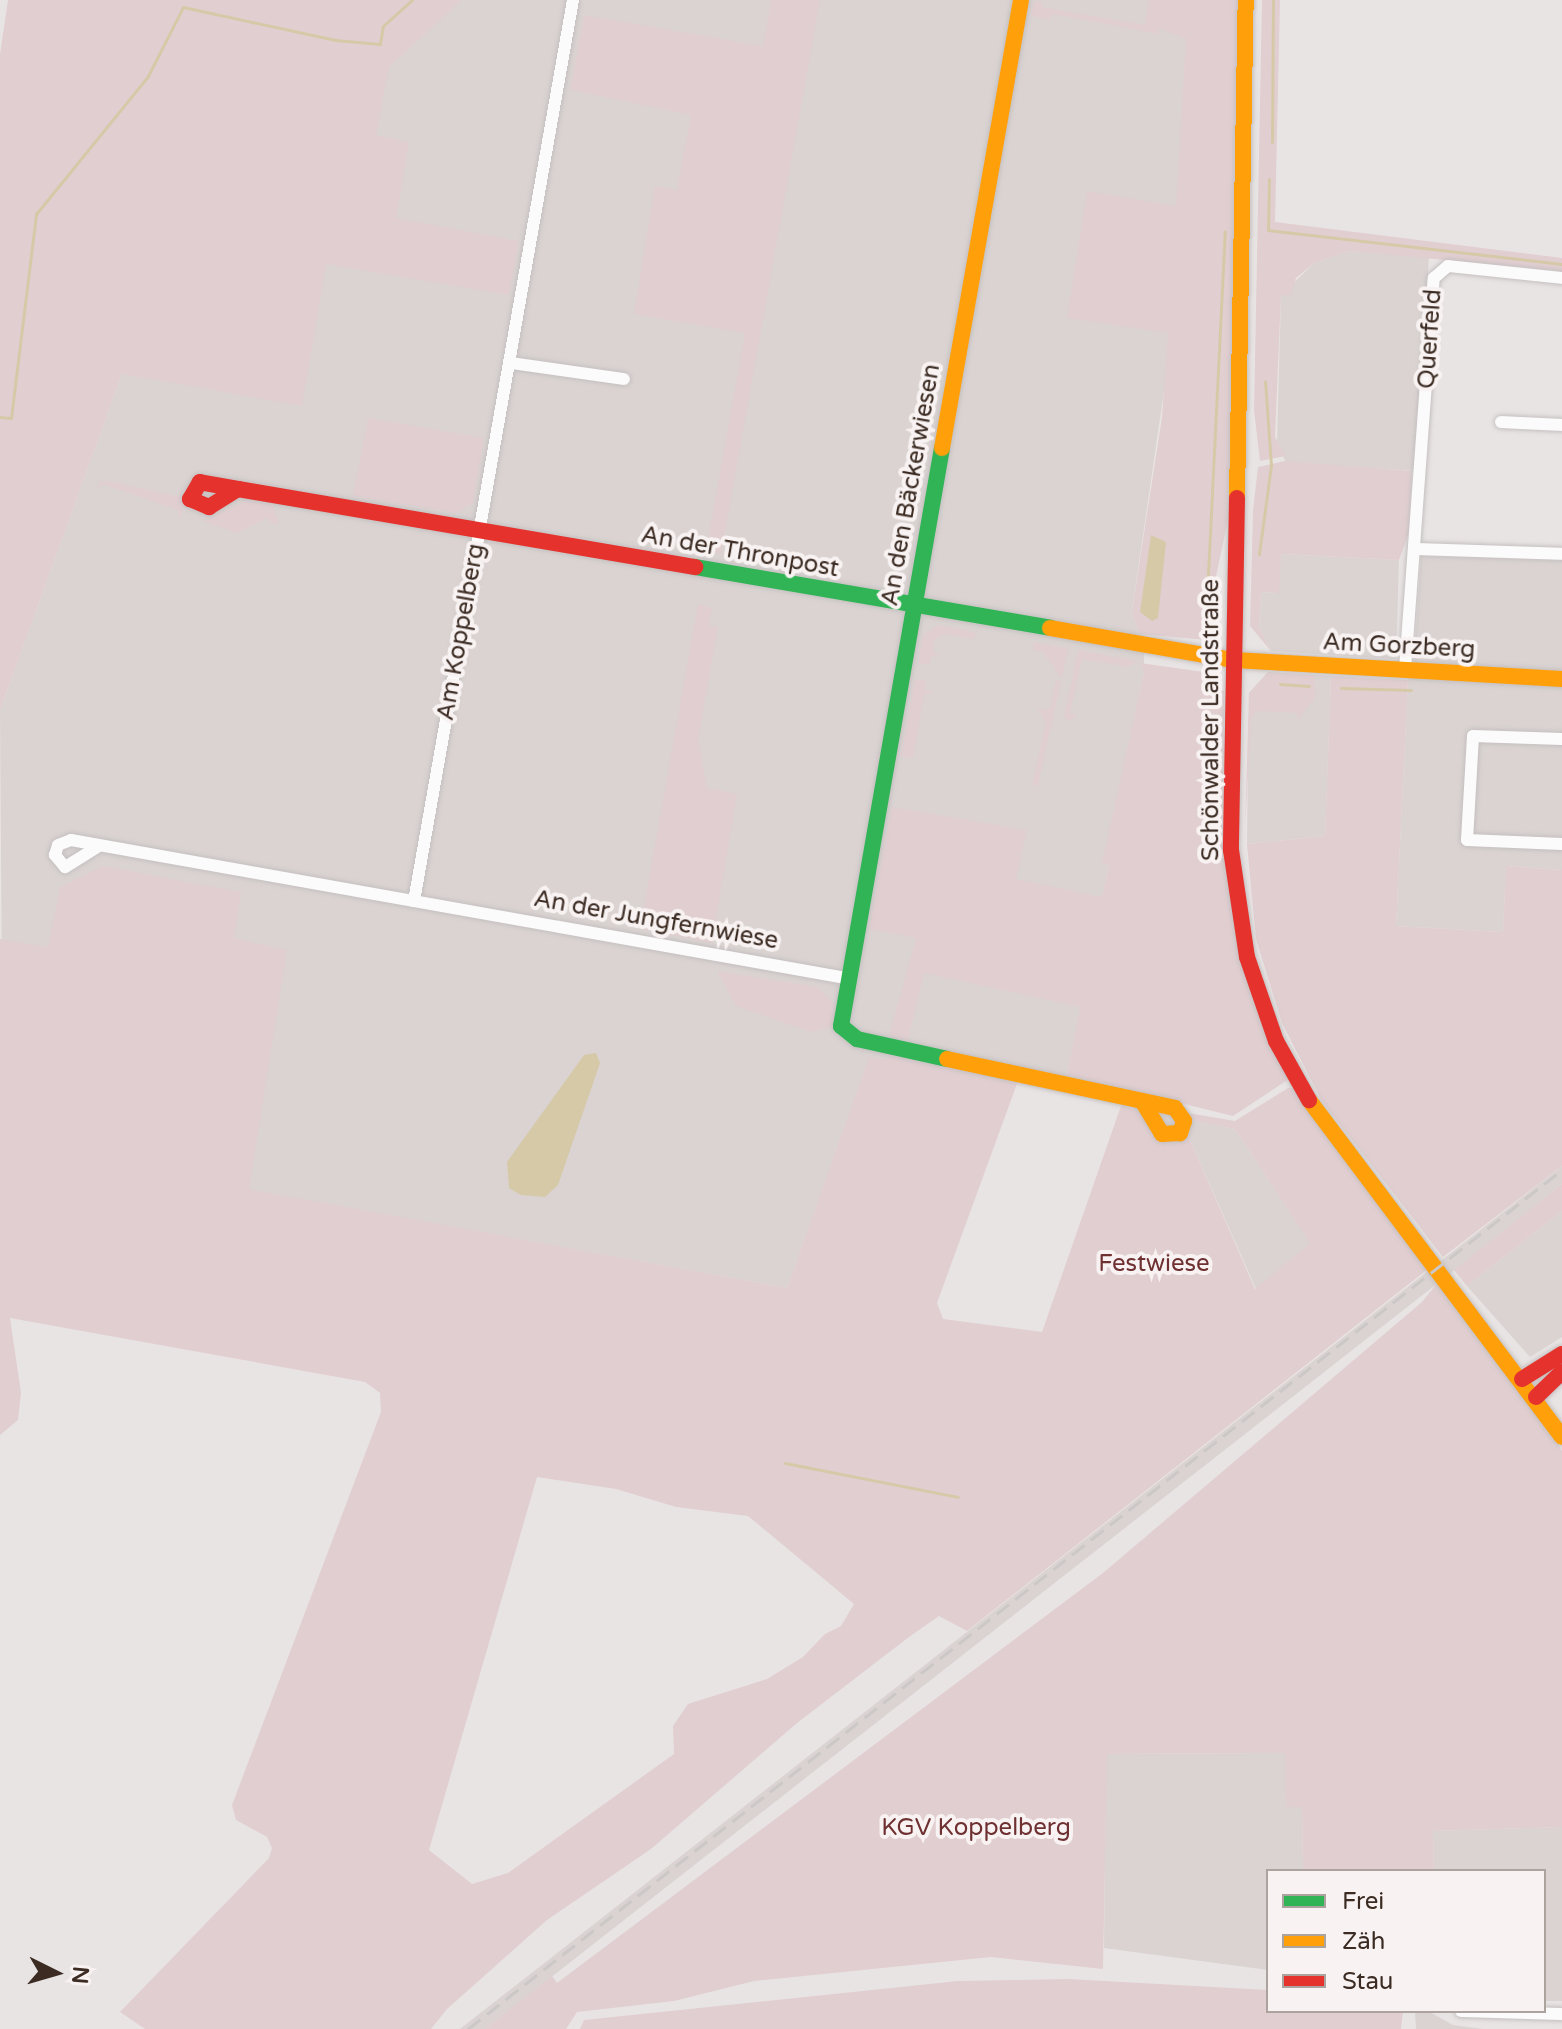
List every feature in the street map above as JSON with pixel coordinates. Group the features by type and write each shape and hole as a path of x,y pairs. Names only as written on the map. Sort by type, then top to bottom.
{"street":[{"name":"Am Koppelberg","path":"414,901 573,0"},
{"name":"An den Bäckerwiesen","path":"846,978 915,607 1021,0"},
{"name":"Schönwalder Landstraße","path":"1246,0 1231,850 1247,957 1266,1017 1318,1117 1536,1397 1562,1437"},
{"name":"Querfeld","path":"1405,669 1408,569 1418,535 1434,278 1448,266 1562,278"},
{"path":"511,363 624,379"},
{"path":"1501,422 1562,425"},
{"name":"An der Thronpost","path":"238,489 1234,660"},
{"path":"1415,549 1562,554"},
{"name":"Am Gorzberg","path":"1234,660 1562,679"},
{"path":"1562,739 1473,736 1467,840 1562,844"},
{"name":"An der Jungfernwiese","path":"99,846 846,978"},
{"path":"846,978 840,1019 850,1037 1143,1102"},
{"path":"1522,1379 1562,1354"},
{"path":"1536,1397 1562,1372"},
{"path":"1528,2013 1562,2014"}],"shaded area":[{"path":"249,0 1188,0 1171,343 1132,611 1139,634 1144,635 1144,672 1103,863 1109,864 1067,1075 1174,1098 1191,1120 1235,1129 1311,1244 1256,1289 1187,1133 1163,1141 1129,1105 891,1055 886,1061 869,1058 787,1288 3,1145 0,710 122,374"},
{"path":"1349,251 1429,255 1417,471 1286,463 1277,442 1281,295 1314,263"},
{"path":"1151,535 1166,542 1158,618 1152,621 1140,612"},
{"path":"1281,554 1399,560 1396,659 1271,651 1259,627 1261,592 1278,593"},
{"path":"1421,556 1562,560 1562,870 1506,866 1503,932 1396,926 1408,680 1414,662"},
{"path":"1268,672 1331,676 1325,836 1247,844 1249,693"},
{"path":"596,1053 600,1063 558,1185 545,1197 521,1195 509,1188 507,1162 584,1055"},
{"path":"1562,1166 1562,1184 1466,1261 485,2029 460,2029"},
{"path":"1562,1211 1562,1337 1530,1357 1467,1286"},
{"path":"1286,1753 1286,1807 1302,1807 1303,1869 1266,1869 1266,1970 1104,1948 1106,1754"},
{"path":"1562,1827 1562,2001 1546,2001 1546,1869 1434,1869 1433,1831"},
{"path":"1415,2013 1432,2013 1453,2025 1483,2029 1416,2029"}],"green space":[{"path":"8,0 462,0 389,67 376,135 409,142 396,218 519,241 509,295 326,264 302,406 122,374 0,710 0,54"},
{"path":"771,0 820,0 721,554 706,551 745,333 634,314 655,186 677,190 691,115 570,90 584,15 763,46"},
{"path":"1149,0 1239,0 1232,442 1228,520 1215,581 1219,627 1207,640 1139,634 1132,611 1162,417 1168,333 1067,318 1087,191 1176,206 1186,39 1159,28 1159,34 1052,14 1050,20 1031,16 1034,1 1043,2 1042,7 1145,25"},
{"path":"1262,0 1280,0 1275,222 1562,258 1562,271 1349,251 1314,263 1296,278 1291,295 1281,295 1275,437 1286,456 1260,461 1254,410"},
{"path":"368,418 484,438 473,503 457,513 353,496"},
{"path":"1285,461 1412,471 1409,533 1399,560 1281,554 1279,593 1261,592 1259,627 1271,651 1250,626 1253,510 1258,467"},
{"path":"108,481 185,498 180,521 178,510 103,484 97,488 100,482"},
{"path":"246,501 272,504 279,522 274,525 267,518 237,533 203,521"},
{"path":"698,604 712,608 709,625 718,627 698,739 707,788 737,794 712,943 640,929"},
{"path":"938,625 975,632 974,639 944,634 934,640 933,651 940,657 931,656 930,665 918,663 923,635"},
{"path":"1034,642 1068,648 1062,679 1043,652 1033,650"},
{"path":"1078,650 1137,661 1129,667 1082,659 1070,713 1077,715 1071,721 1064,717"},
{"path":"1140,663 1204,672 1212,687 1224,691 1223,845 1289,1079 1233,1116 1067,1075 1080,1007 924,973 908,1040 889,1036 916,938 869,929 892,807 1027,830 1016,879 1102,897 1109,865 1102,863 1144,672"},
{"path":"1268,672 1313,675 1316,696 1298,720 1297,713 1256,711 1251,720 1245,830 1249,693"},
{"path":"1331,676 1408,680 1396,926 1503,932 1506,866 1562,870 1562,1166 1443,1257 1322,1101 1282,1023 1256,939 1247,844 1325,836"},
{"path":"915,679 926,681 925,690 934,692 924,695 913,758 901,756"},
{"path":"1056,680 1061,681 1038,786 1032,785 1046,722 1038,710 1050,708"},
{"name":"Festwiese","path":"103,866 241,892 234,938 287,950 249,1189 787,1288 869,1057 886,1060 891,1055 1018,1081 937,1303 943,1319 1042,1332 1122,1103 1142,1115 1163,1141 1187,1133 1255,1289 1310,1243 1235,1129 1190,1120 1188,1113 1235,1121 1288,1088 1294,1088 1428,1269 967,1631 939,1616 909,1637 797,1723 651,1849 547,1920 447,2009 431,2029 145,2029 120,2012 269,1858 272,1848 267,1837 236,1820 232,1805 381,1412 380,1393 365,1382 10,1318 21,1393 18,1420 0,1435 0,939 48,947 60,887","holes":["537,1477 616,1489 676,1507 748,1516 854,1604 841,1626 825,1634 803,1657 767,1679 688,1704 673,1726 674,1754 508,1873 472,1884 429,1850"]},
{"path":"717,971 818,987 837,1007 834,1027 811,1032 736,1006"},
{"path":"1562,1184 1562,1211 1467,1286 1454,1270"},
{"name":"KGV Koppelberg","path":"1438,1282 1543,1417 1562,1451 1562,1827 1433,1831 1434,1869 1303,1869 1302,1807 1286,1807 1285,1753 1107,1754 1103,1969 991,1957 754,1981 674,2001 577,2012 566,2029 485,2029 552,1976 557,1983 1103,1573 1422,1302"},
{"path":"1068,1979 1266,1990 1266,2013 1403,2013 1401,2029 580,2029 584,2020 958,1981"}],"waterway":[{"path":"0,417 11,418 36,214 148,76 183,7 335,40 380,44 383,26 412,0"},
{"path":"1272,142 1273,0"},
{"path":"1269,179 1268,230 1562,264"},
{"path":"1205,636 1225,231"},
{"path":"1259,554 1271,465 1265,381"},
{"path":"1280,684 1309,686"},
{"path":"1341,688 1411,690"},
{"path":"785,1463 958,1497"}],"railway":[{"path":"468,2029 1562,1170"}],"traffic: fast":[{"path":"942,448 841,1026 857,1039 947,1059"},
{"path":"695,567 1050,628"}],"traffic: slow":[{"path":"942,448 1021,0"},
{"path":"1237,498 1246,0"},
{"path":"1050,628 1234,660 1562,679"},
{"path":"947,1059 1175,1108 1184,1121 1180,1133 1162,1134 1143,1102"},
{"path":"1309,1100 1562,1437"}],"traffic: jam":[{"path":"238,489 200,482 190,499 209,507 238,489 695,567"},
{"path":"1237,498 1231,850 1247,957 1276,1041 1309,1100"},
{"path":"1522,1379 1562,1354"},
{"path":"1536,1397 1562,1372"}]}
